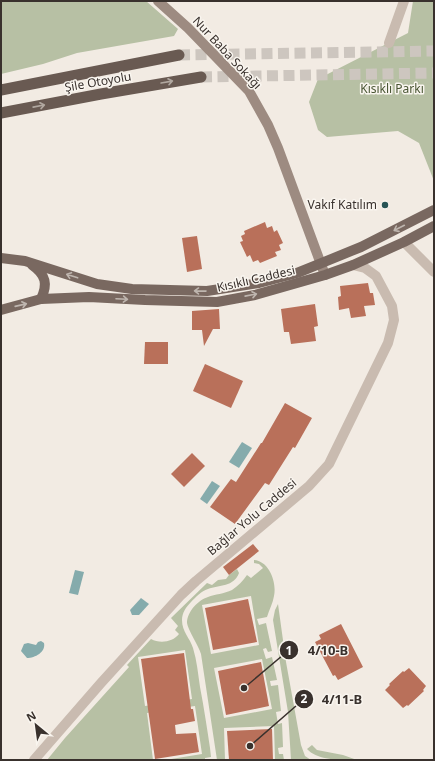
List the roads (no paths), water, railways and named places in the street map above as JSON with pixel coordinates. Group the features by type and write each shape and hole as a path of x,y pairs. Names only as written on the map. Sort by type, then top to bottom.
{"highway":[{"name":"Şile Otoyolu","path":"1,89 178,55"},
{"name":"Şile Otoyolu","path":"1,113 200,77"}],"main road":[{"name":"Nur Baba Sokağı","path":"158,1 188,28 249,91 268,125 278,148 325,275"},
{"path":"1,258 27,262 97,284 132,289 206,291 259,283 297,273 361,247 434,210"},
{"name":"Kısıklı Caddesi","path":"1,310 41,299 88,297 217,302 255,295 325,275 353,265 404,242 434,226"},
{"path":"27,262 40,271 44,280 44,292 41,299"}],"street":[{"path":"389,43 404,1"},
{"path":"404,242 434,272"},
{"name":"Bağlar Yolu Caddesi","path":"34,760 181,595 309,486 329,464 388,343 394,320 392,306 376,276 366,268 353,265"}],"water":[{"path":"242,442 252,448 239,468 229,462"},
{"path":"212,481 220,486 207,504 200,499"},
{"path":"75,570 84,572 78,595 69,593"},
{"path":"141,598 149,604 139,615 132,615 130,610"},
{"path":"41,641 44,643 42,652 36,656 27,658 21,651 24,644 28,643 36,645"}],"tunnel":[{"path":"179,55 434,51"},
{"path":"201,77 434,73"}],"place":[{"name":"Vakıf Katılım","path":"385,205"},
{"name":"4/10-B","path":"244,688"},
{"name":"4/11-B","path":"250,746"}],"park label":[{"name":"Kısıklı Parkı","path":"392,89"}]}
